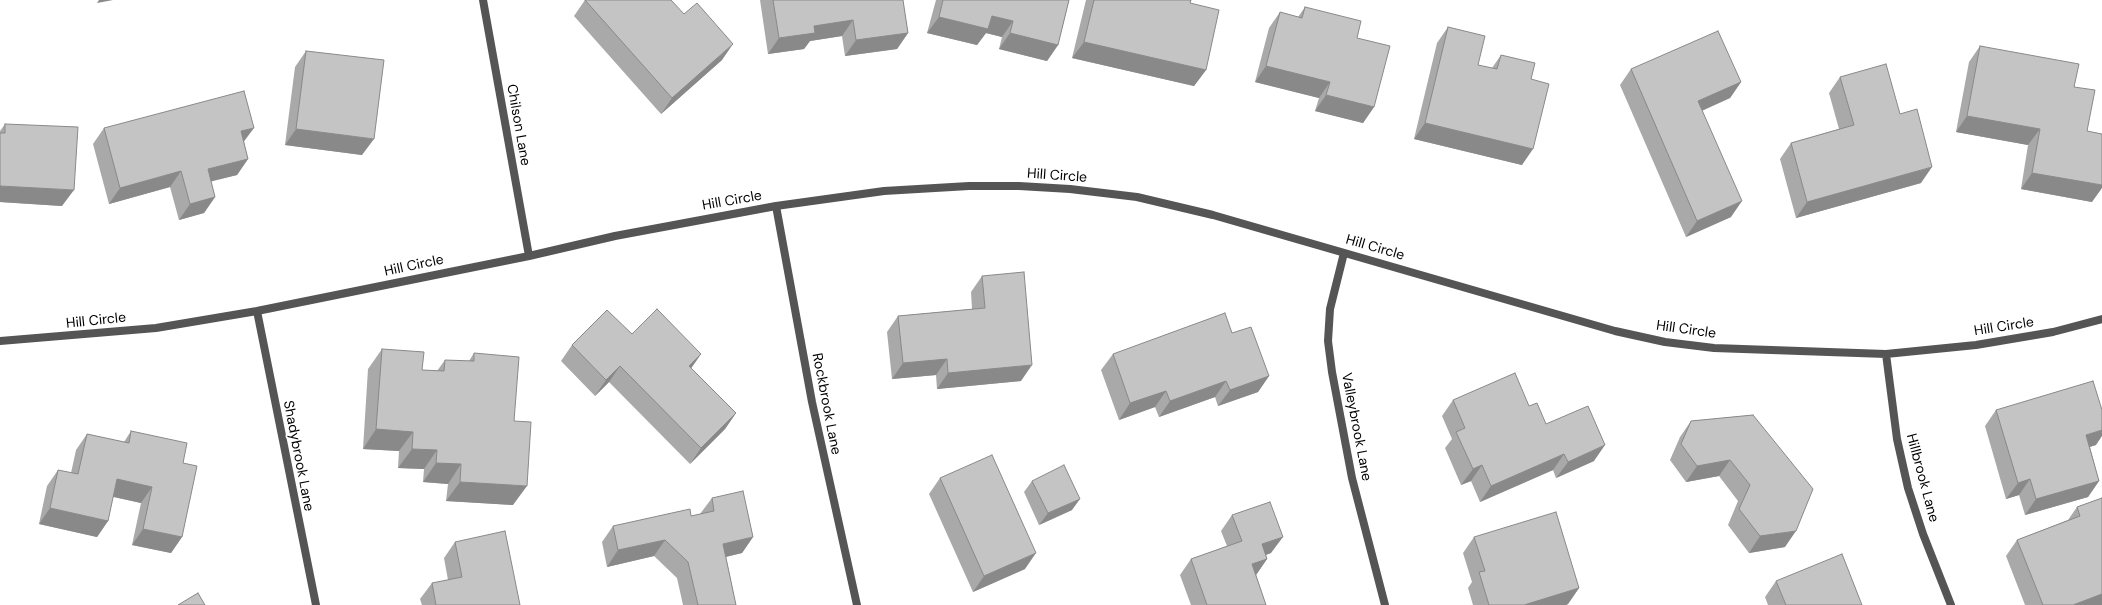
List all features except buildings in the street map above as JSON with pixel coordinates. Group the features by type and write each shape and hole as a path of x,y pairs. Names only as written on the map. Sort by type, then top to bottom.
{"street":[{"name":"Chilson Lane","path":"483,0 529,256"},
{"name":"Hill Circle","path":"0,341 156,328 257,311 529,256 615,236 776,206 884,191 1019,186 1070,188 1136,197 1212,215 1615,331 1665,342 1714,348 1886,354 1976,346 2053,332 2102,319"},
{"name":"Rockbrook Lane","path":"776,206 812,402 857,605"},
{"name":"Valleybrook Lane","path":"1344,253 1330,309 1328,341 1332,372 1352,478 1385,605"},
{"name":"Shadybrook Lane","path":"257,311 316,605"},
{"name":"Hillbrook Lane","path":"1886,354 1896,439 1908,488 1923,534 1950,605"}]}
